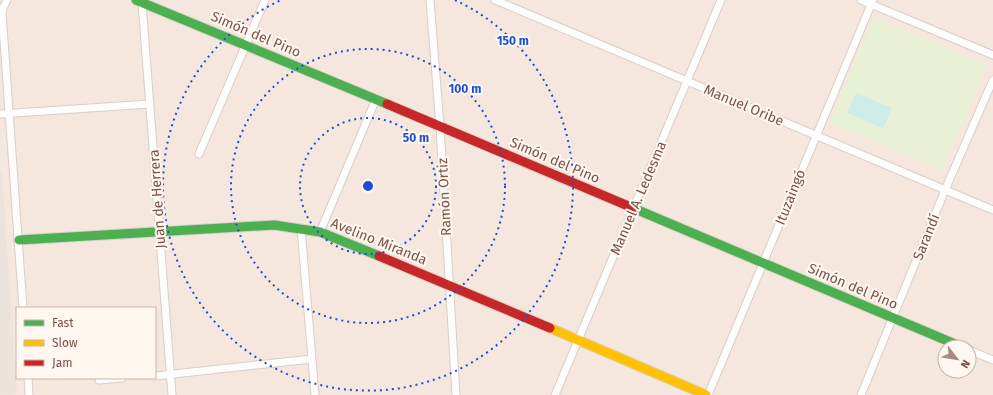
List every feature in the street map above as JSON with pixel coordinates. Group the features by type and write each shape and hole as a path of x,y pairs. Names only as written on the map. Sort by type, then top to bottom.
{"street":[{"path":"7,0 2,8 2,13 23,307"},
{"path":"199,154 265,0"},
{"name":"Ramón Ortiz","path":"430,0 440,127 456,395"},
{"name":"Manuel Oribe","path":"495,0 993,210"},
{"name":"Manuel A. Ledesma","path":"555,395 721,0"},
{"path":"861,0 872,2 993,55"},
{"name":"Simón del Pino","path":"139,2 245,44 943,339"},
{"name":"Juan de Herrera","path":"139,2 150,104 172,395"},
{"name":"Ituzaingó","path":"707,395 872,2"},
{"name":"Sarandí","path":"861,395 945,190 993,80"},
{"path":"320,232 376,99"},
{"path":"0,114 150,104"},
{"name":"Avelino Miranda","path":"19,240 267,225 287,225 320,232 449,284 707,395"},
{"path":"301,228 315,395"},
{"path":"977,353 993,360"},
{"path":"156,376 312,359"},
{"path":"28,379 29,395"},
{"path":"99,380 110,379"}],"shaded area":[{"path":"0,0 993,0 993,395 0,395"},
{"path":"0,172 2,172 17,393 0,395"}],"green space":[{"path":"873,17 987,65 943,170 830,123"}],"water":[{"path":"856,93 892,108 883,128 847,113"}],"traffic: fast":[{"path":"136,0 387,104"},
{"path":"633,208 943,339"},
{"path":"19,240 274,225 320,232 379,256"}],"traffic: slow":[{"path":"550,328 706,395"}],"traffic: jam":[{"path":"387,104 633,208"},
{"path":"379,256 550,328"}]}
